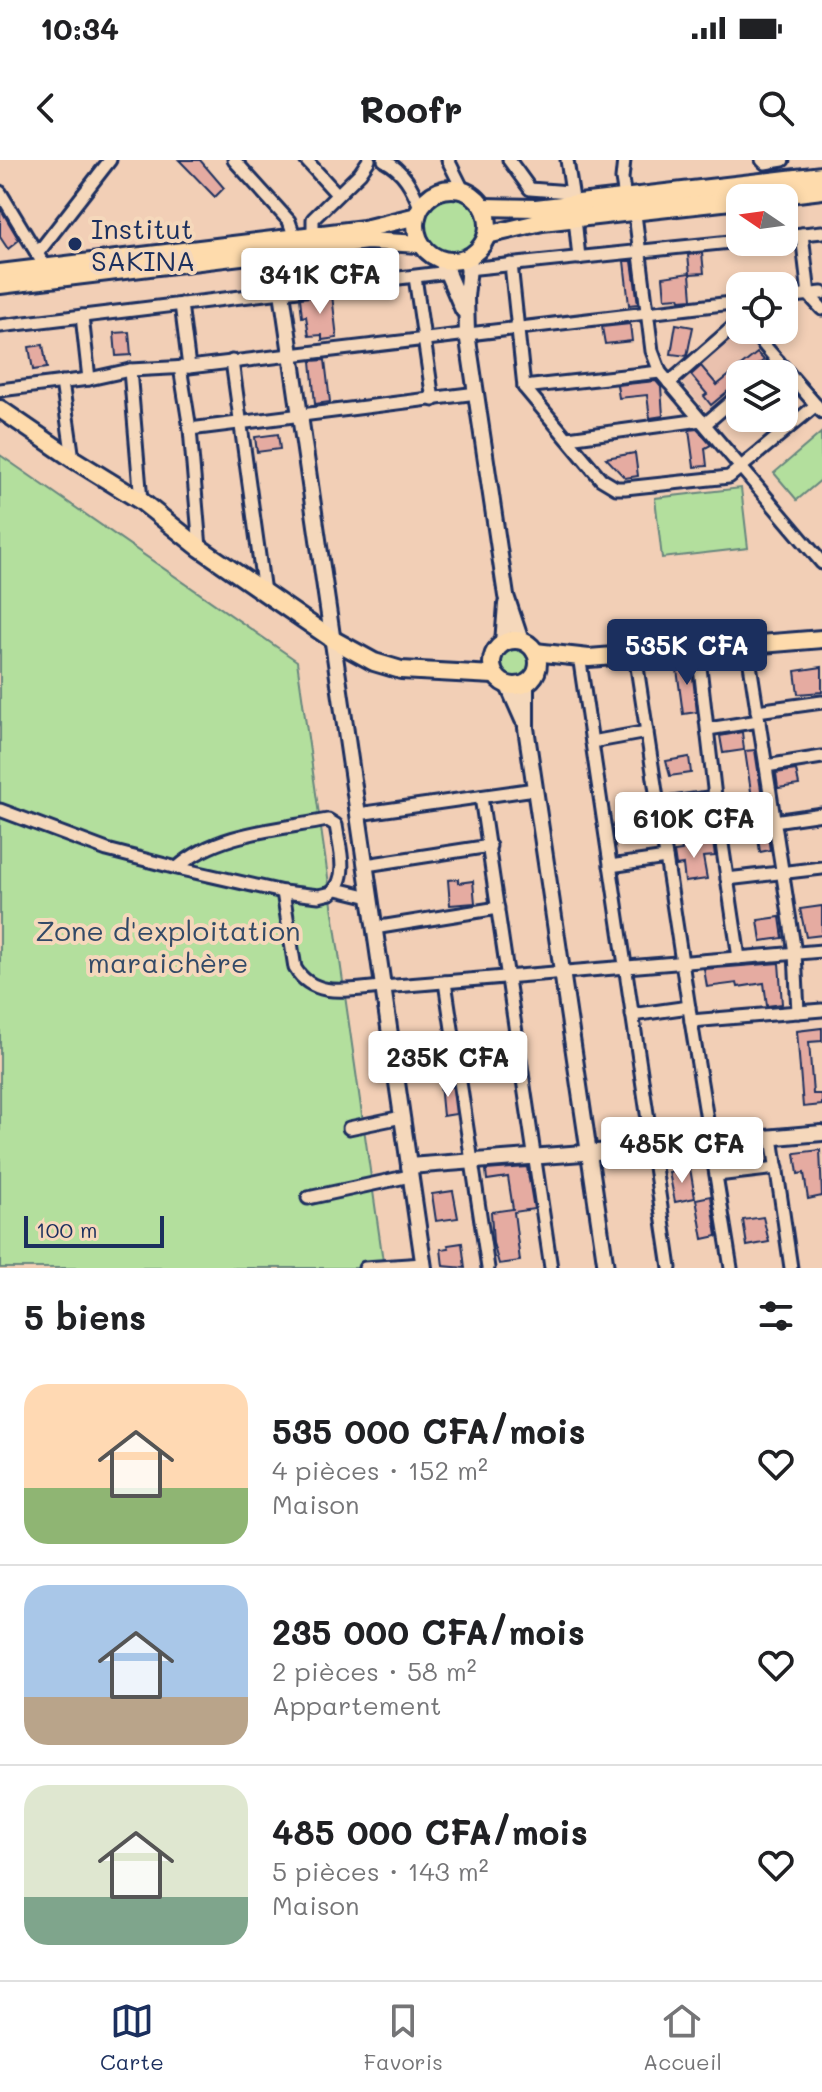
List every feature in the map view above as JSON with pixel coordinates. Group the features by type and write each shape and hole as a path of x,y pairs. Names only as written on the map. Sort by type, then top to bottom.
{"main road":[{"path":"631,203 822,175"},
{"path":"0,285 272,246 295,238 364,229 418,212 436,192 450,189 463,190 484,207 487,235 469,263 452,262 446,266 420,244 417,235 418,212"},
{"path":"798,193 822,190"},
{"path":"484,207 530,209 573,204 726,200"},
{"path":"487,235 523,225 573,204"},
{"path":"0,273 41,260 367,241 420,244"},
{"path":"0,409 141,501 200,548 332,639 386,666 414,671 494,675 508,686 584,660 822,639"},
{"path":"461,672 492,657 503,643 521,641 535,652 584,660"},
{"path":"531,678 538,666 535,652"},
{"path":"492,657 494,675"}],"street":[{"path":"0,192 41,260 110,160"},
{"path":"234,160 289,221 295,238"},
{"path":"306,160 337,194"},
{"path":"313,236 313,219 360,173 369,160"},
{"path":"384,160 394,165 411,184 418,212"},
{"path":"448,160 463,190"},
{"path":"509,160 530,189 573,204"},
{"path":"567,160 579,258"},
{"path":"624,160 622,179 631,203 652,351 660,372 822,563"},
{"path":"762,160 765,163 783,160"},
{"path":"798,234 822,232"},
{"path":"802,234 822,309"},
{"path":"521,641 506,596 467,333 469,263 511,264 726,243"},
{"path":"272,246 282,292 424,1266 365,1268"},
{"path":"511,264 524,387 601,479 616,488 729,477 819,409 798,384"},
{"path":"0,326 415,277 446,266 466,318"},
{"path":"415,277 433,400"},
{"path":"181,304 200,548"},
{"path":"0,390 89,379 130,370 184,367 726,304"},
{"path":"82,316 89,379"},
{"path":"669,383 726,333"},
{"path":"763,344 777,360"},
{"path":"232,361 264,592"},
{"path":"130,370 141,501"},
{"path":"524,387 660,372"},
{"path":"62,382 73,459"},
{"path":"190,429 477,393"},
{"path":"568,438 703,422 726,405"},
{"path":"503,643 506,596"},
{"path":"747,645 795,953 798,1012"},
{"path":"698,650 715,797 739,958"},
{"path":"635,654 731,1268"},
{"path":"584,660 592,742 670,1268"},
{"path":"531,678 526,728 606,1268"},
{"path":"508,686 526,728"},
{"path":"708,729 822,702"},
{"path":"592,742 647,732"},
{"path":"766,766 822,757"},
{"path":"358,814 535,789"},
{"path":"481,797 551,1268"},
{"path":"658,805 715,797"},
{"path":"0,810 107,850 177,868 283,892 319,896 331,893 337,889 342,867 336,825 328,820 227,840 195,853 177,868"},
{"path":"774,821 822,814"},
{"path":"366,865 490,846"},
{"path":"610,866 666,858"},
{"path":"727,879 822,868"},
{"path":"337,889 370,897"},
{"path":"283,892 292,956 300,975 320,989 383,987 822,951"},
{"path":"374,928 498,908"},
{"path":"445,982 488,1268"},
{"path":"632,1015 689,1007"},
{"path":"691,1021 822,1010"},
{"path":"349,1128 402,1117"},
{"path":"308,1198 410,1171 472,1161 822,1133"},
{"path":"772,1137 791,1268"},
{"path":"717,1175 777,1168"}],"shaded area":[{"path":"726,341 726,344 757,344 769,359 726,360 726,396 707,412 680,380"}],"green space":[{"path":"453,195 464,197 474,204 481,214 481,236 474,246 464,253 453,255 442,253 432,246 425,236 423,225 425,214 432,204 442,197"},
{"path":"821,433 822,479 797,500 774,473"},
{"name":"Zone d'exploitation maraichère","path":"0,455 297,661 384,1268 0,1268"},
{"path":"741,488 748,548 662,558 655,498"},
{"path":"515,646 528,651 533,664 528,677 515,682 502,677 497,664 502,651"}],"building":[{"path":"179,160 200,160 224,188 215,197"},
{"path":"0,208 19,240 8,249 0,237"},
{"path":"702,253 704,273 690,274 692,299 665,298 663,277 690,273 688,255"},
{"path":"624,261 632,261 638,304 629,305"},
{"path":"332,295 337,338 322,340 322,335 309,336 306,316 302,317 300,298"},
{"path":"630,324 632,341 605,344 602,327"},
{"path":"676,324 693,327 687,356 671,354"},
{"path":"129,332 131,355 116,356 114,333"},
{"path":"43,345 47,368 33,370 29,347"},
{"path":"757,353 764,360 748,360"},
{"path":"325,360 330,402 315,404 311,361"},
{"path":"701,366 717,385 726,378 726,393 711,405 704,396 707,394 691,375"},
{"path":"656,381 661,387 663,416 650,418 647,395 619,398 617,385"},
{"path":"697,429 711,445 705,448 707,466 694,467 689,430"},
{"path":"278,434 280,449 257,452 255,437"},
{"path":"635,453 638,476 625,478 606,458"},
{"path":"691,661 697,712 683,714 676,662"},
{"path":"822,667 822,692 798,694 795,671"},
{"path":"742,732 744,750 723,753 720,736"},
{"path":"755,750 770,850 760,852 745,751"},
{"path":"689,757 691,773 670,776 666,761"},
{"path":"796,770 799,785 778,788 776,773"},
{"path":"713,842 715,856 703,857 707,879 685,882 683,865 676,866 674,852 682,851 681,846"},
{"path":"458,879 458,883 473,881 475,903 450,905 448,880"},
{"path":"822,906 822,935 806,937 800,909"},
{"path":"780,917 783,938 761,941 758,920"},
{"path":"779,963 782,1004 767,1006 764,983 707,987 704,969"},
{"path":"822,1028 822,1041 809,1042 813,1094 822,1094 822,1105 803,1107 797,1031"},
{"path":"489,1057 491,1072 470,1075 467,1061"},
{"path":"452,1083 456,1114 443,1116 440,1084"},
{"path":"820,1150 822,1196 808,1199 804,1173 798,1174 795,1153"},
{"path":"527,1167 534,1209 514,1212 520,1261 499,1264 493,1243 491,1212 513,1209 508,1177 487,1180 486,1170"},
{"path":"690,1168 695,1198 675,1202 669,1172"},
{"path":"453,1191 458,1218 436,1221 432,1194"},
{"path":"711,1196 717,1236 703,1239 696,1199"},
{"path":"763,1217 769,1242 747,1246 743,1220"},
{"path":"462,1243 465,1268 443,1266 441,1249"}],"place":[{"name":"Institut SAKINA","path":"75,244"}]}
